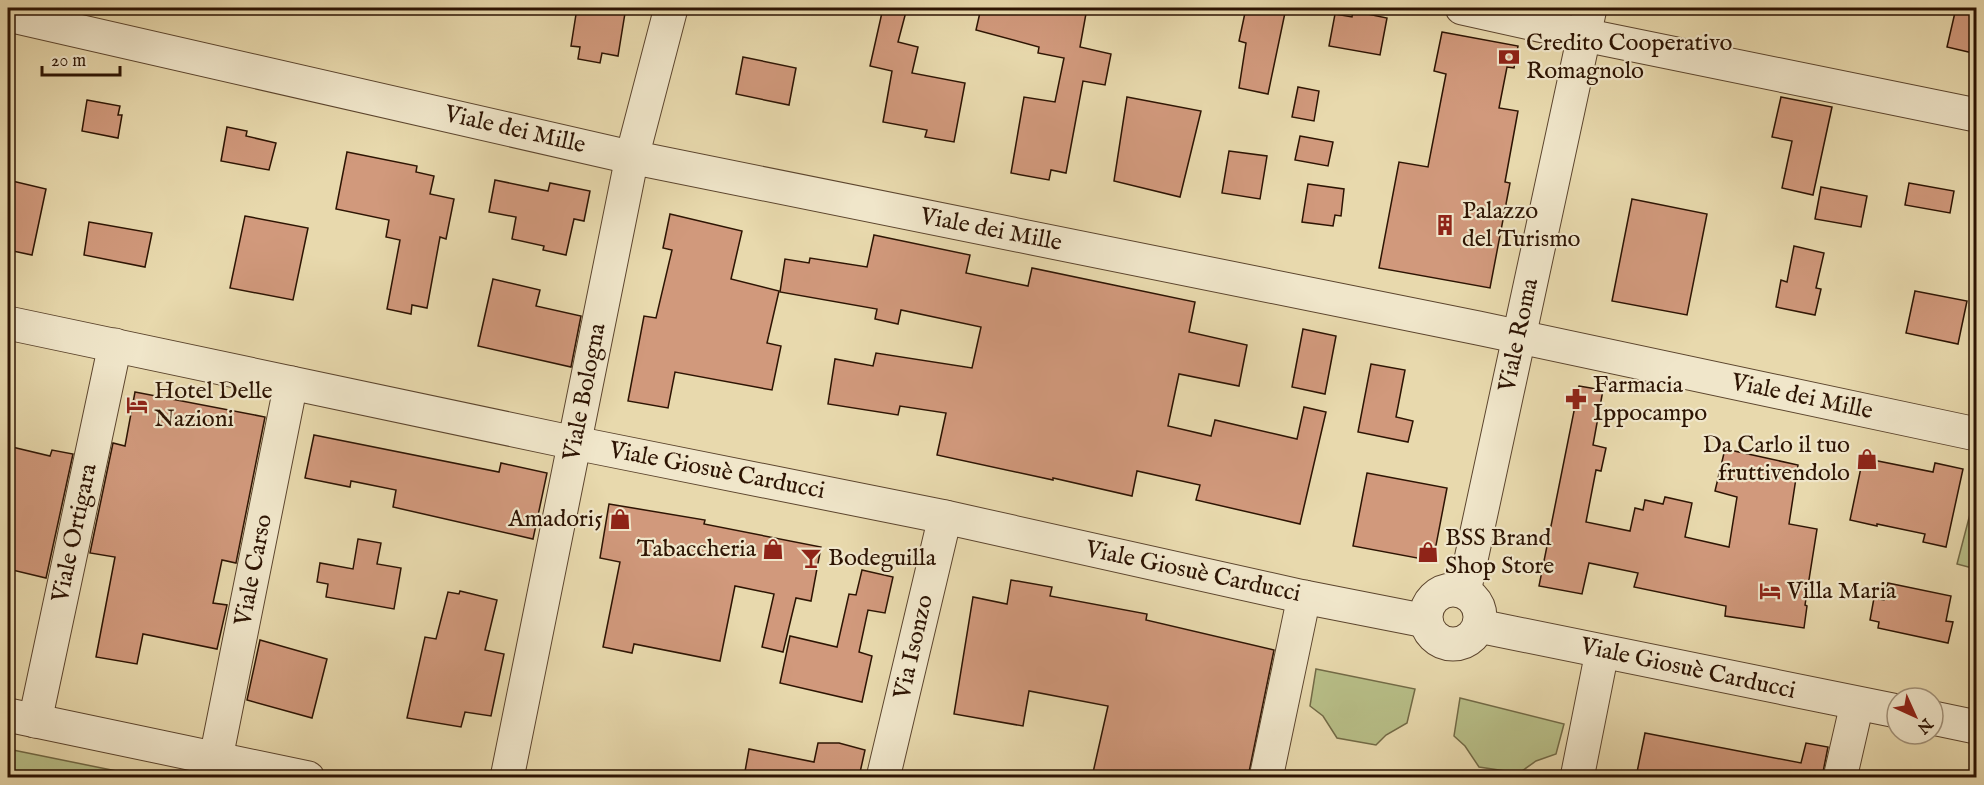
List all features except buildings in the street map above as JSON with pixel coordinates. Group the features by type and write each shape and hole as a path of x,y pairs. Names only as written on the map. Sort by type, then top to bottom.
{"street":[{"name":"Viale Bologna","path":"507,777 632,157 671,8"},
{"path":"1462,8 1587,21 1977,115"},
{"name":"Viale dei Mille","path":"8,15 632,157 1519,337 1977,434"},
{"name":"Viale Roma","path":"1464,592 1587,21"},
{"name":"Viale Giosuè Carducci","path":"8,323 575,443 945,518 1304,597 1426,621"},
{"name":"Viale Ortigara","path":"21,718 115,345"},
{"name":"Viale Carso","path":"216,758 291,383"},
{"name":"Via Isonzo","path":"883,777 945,518"},
{"path":"1448,590 1464,592 1476,603 1480,618 1479,626 1468,640 1451,644 1435,637 1430,630 1426,621 1429,605 1440,593 1448,590"},
{"path":"1266,777 1304,597"},
{"name":"Viale Giosuè Carducci","path":"1479,626 1885,709"},
{"path":"1577,777 1602,652"},
{"path":"1840,777 1857,704"},
{"path":"21,718 308,777"},
{"path":"1945,720 1977,727"}],"green space":[{"path":"1976,491 1976,569 1957,564"},
{"path":"1316,669 1415,689 1407,723 1386,735 1376,745 1337,738 1323,716 1310,706"},
{"path":"1460,698 1564,724 1556,754 1536,761 1519,773 1479,767 1465,746 1454,736"},
{"path":"8,749 146,777 8,777"}],"place":[{"name":"Credito Cooperativo Romagnolo","path":"1509,57"},
{"name":"Palazzo del Turismo","path":"1445,225"},
{"name":"Farmacia Ippocampo","path":"1576,399"},
{"name":"Hotel Delle Nazioni","path":"137,405"},
{"name":"Da Carlo il tuo fruttivendolo","path":"1867,459"},
{"name":"Amadori5","path":"620,519"},
{"name":"Tabaccheria","path":"773,549"},
{"name":"BSS Brand Shop Store","path":"1428,552"},
{"name":"Bodeguilla","path":"811,558"},
{"name":"Villa Maria","path":"1770,591"}]}
